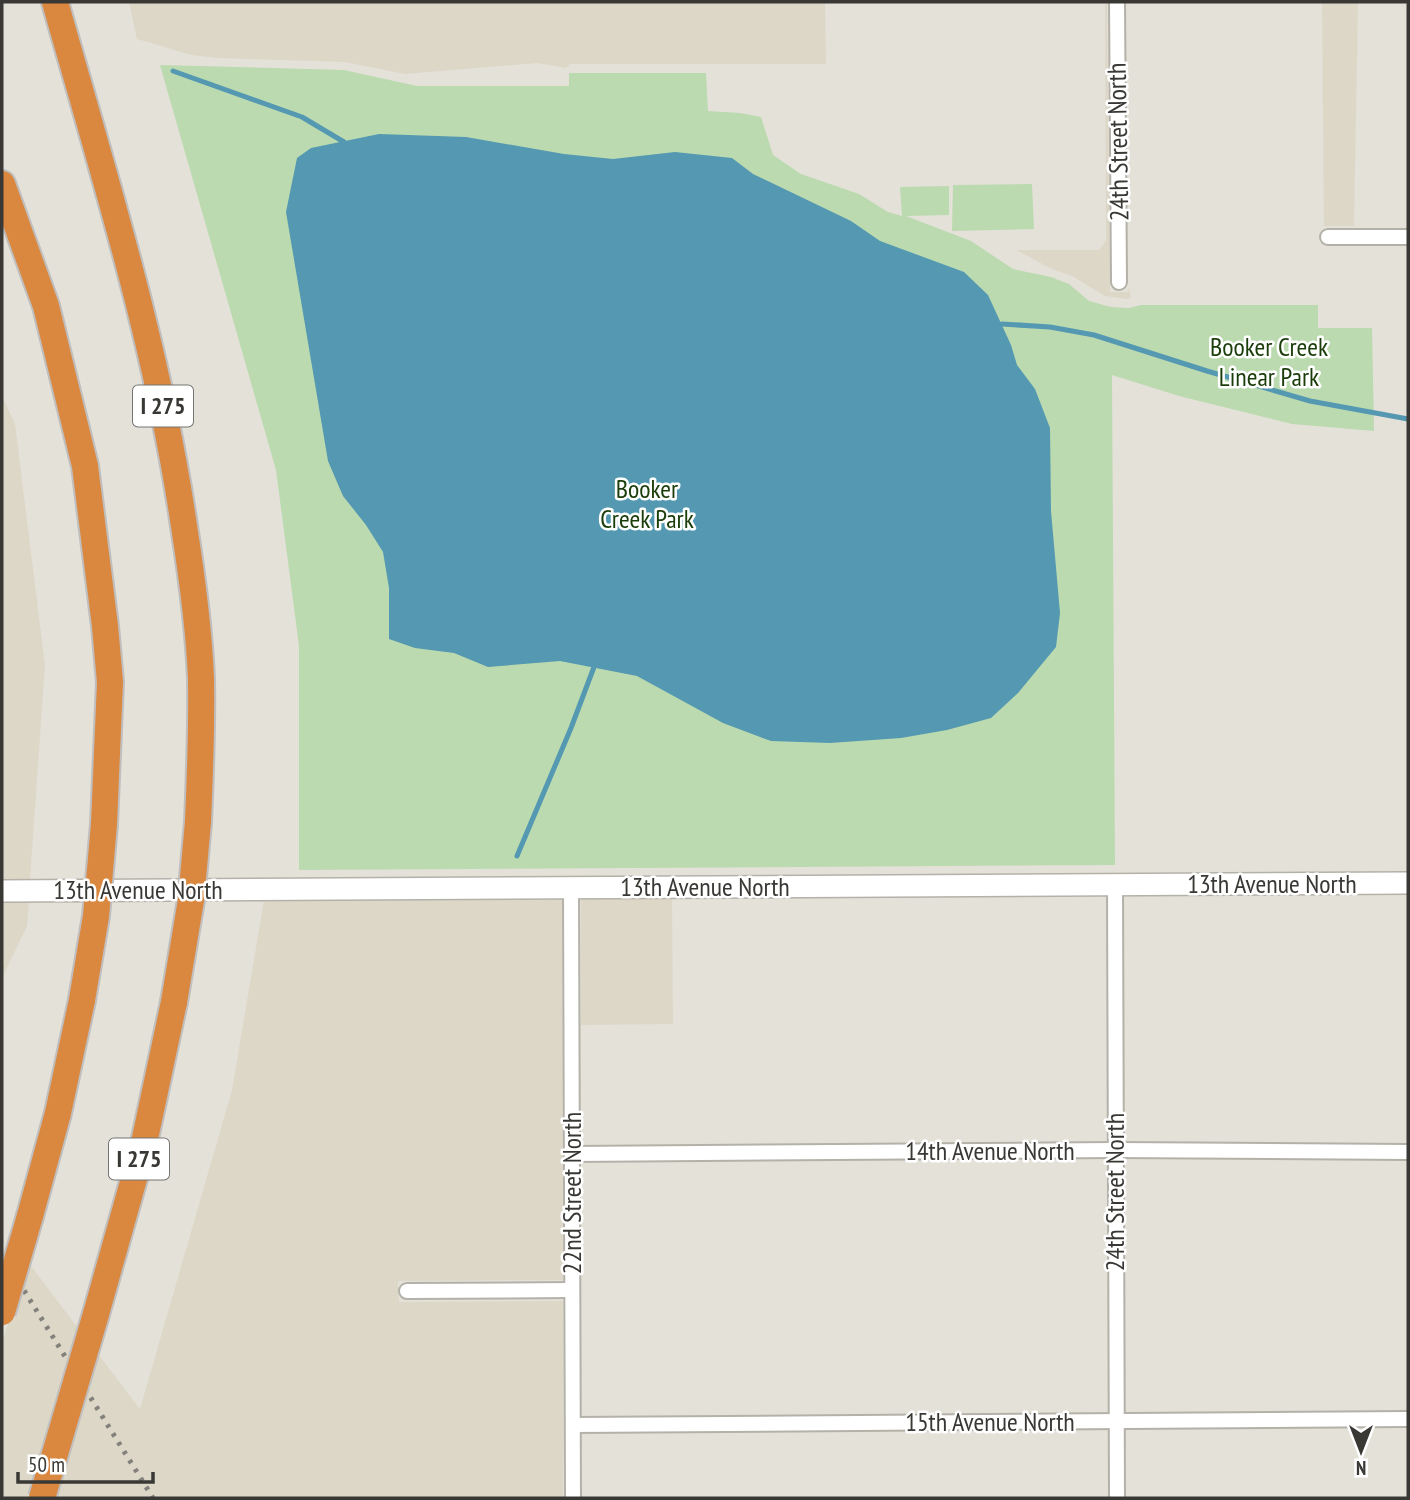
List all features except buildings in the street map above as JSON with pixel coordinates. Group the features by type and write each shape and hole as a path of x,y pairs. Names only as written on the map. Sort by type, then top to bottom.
{"highway":[{"name":"I 275","path":"42,1498 144,1143 174,1002 191,900 201,763 201,679 195,597 177,475 153,360 122,236 55,2"},
{"path":"2,184 46,306 85,466 110,682 104,824 96,916 82,1000 58,1113 2,1312"}],"street":[{"name":"24th Street North","path":"1116,2 1119,282"},
{"path":"1328,237 1408,237"},
{"name":"13th Avenue North","path":"2,891 1408,883"},
{"name":"24th Street North","path":"1115,885 1116,1498"},
{"name":"22nd Street North","path":"571,888 573,1498"},
{"name":"14th Avenue North","path":"572,1154 1115,1150 1408,1152"},
{"path":"407,1291 572,1290"},
{"name":"15th Avenue North","path":"573,1425 1408,1419"}],"shaded area":[{"path":"129,2 825,2 826,64 570,64 566,68 537,63 405,74 345,62 218,58 191,55 137,39"},
{"path":"1105,2 1110,292 1128,292 1129,287 1131,298 1128,299 1105,296 1072,276 1016,250 1099,250 1106,241"},
{"path":"1322,2 1358,2 1354,226 1324,226"},
{"path":"2,396 15,424 45,665 30,880 2,880"},
{"path":"562,898 563,1280 398,1281 399,1302 563,1301 563,1498 51,1498 95,1350 140,1409 232,1090 264,900"},
{"path":"581,898 672,898 673,1024 581,1025"},
{"path":"2,901 29,901 27,926 2,978"},
{"path":"28,1262 81,1332 32,1498 2,1498 2,1343"}],"green space":[{"name":"Booker Creek Park","path":"160,65 344,70 417,86 569,86 569,73 706,73 708,111 761,117 773,155 801,174 859,194 888,212 902,216 900,187 949,186 949,215 906,216 971,241 1013,269 1051,277 1069,284 1089,301 1111,307 1129,308 1141,305 1318,305 1318,328 1372,328 1374,431 1292,424 1179,396 1112,375 1115,865 299,870 299,646 276,470"},
{"path":"1032,184 1034,229 952,231 953,185"}],"water":[{"path":"379,134 466,137 564,154 613,159 675,152 732,158 753,174 851,221 880,241 964,272 988,295 1011,345 1017,365 1035,389 1050,428 1051,511 1060,613 1056,647 1018,693 991,718 947,730 901,738 830,743 771,741 723,723 637,676 560,661 488,667 454,653 415,648 389,639 389,588 383,552 343,496 328,461 286,212 297,158 311,148"}],"waterway":[{"path":"173,71 302,117 344,142"},
{"path":"1002,324 1050,327 1094,335 1310,401 1408,419"},
{"path":"517,856 594,667"}],"railway":[{"path":"2,1255 153,1498"}],"park label":[{"name":"Booker Creek Linear Park","path":"1269,362"}]}
